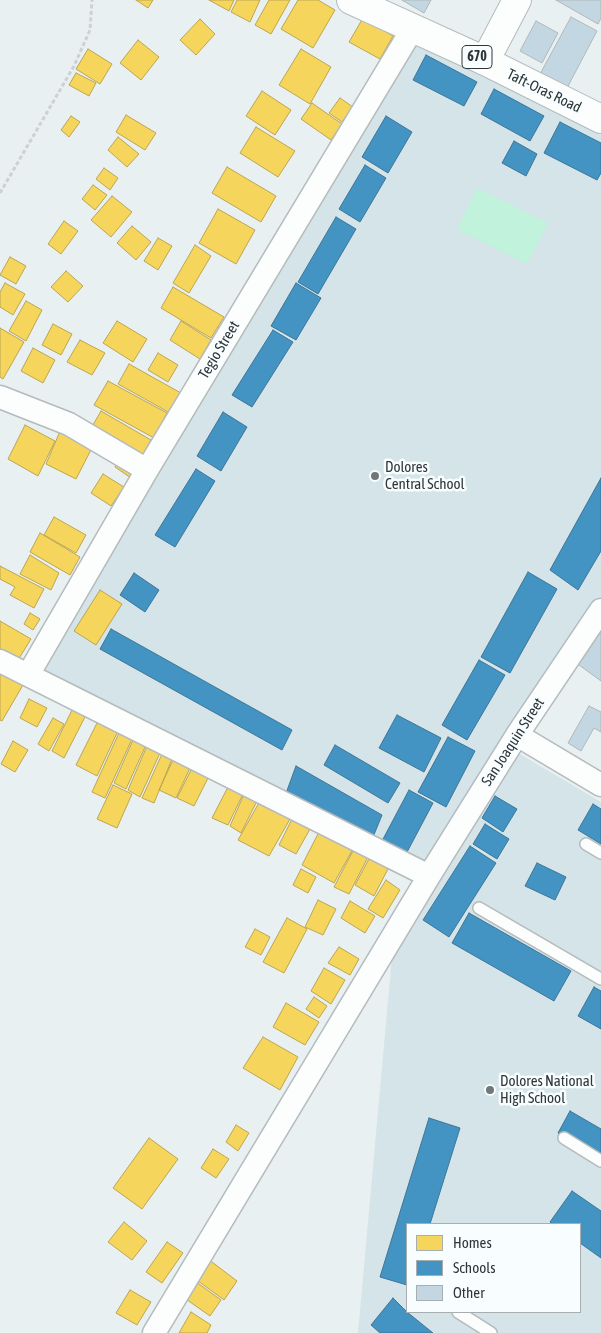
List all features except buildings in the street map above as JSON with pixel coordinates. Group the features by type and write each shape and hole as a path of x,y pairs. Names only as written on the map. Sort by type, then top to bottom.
{"main road":[{"name":"Taft-Oras Road","path":"351,0 485,61 601,119"},
{"path":"485,61 517,0"}],"street":[{"name":"Tegio Street","path":"28,674 147,470 413,28"},
{"path":"0,397 69,424 147,470"},
{"name":"San Joaquin Street","path":"154,1333 429,876 517,735 601,610"},
{"path":"0,660 429,876"},
{"path":"517,735 601,785"}],"lane":[{"path":"586,844 601,853"},
{"path":"479,908 601,979"},
{"path":"564,1138 601,1161"},
{"path":"460,1313 491,1333"}],"path":[{"path":"0,193 74,66 90,30 92,0"}],"shaded area":[{"name":"Dolores Central School","path":"413,39 601,135 601,600 426,869 32,674"},
{"name":"Dolores National High School","path":"518,753 601,802 601,1333 358,1333 392,956"}],"green space":[{"path":"477,188 548,223 527,264 457,229"}],"place":[{"name":"Dolores Central School","path":"375,476"},
{"name":"Dolores National High School","path":"490,1090"}]}
